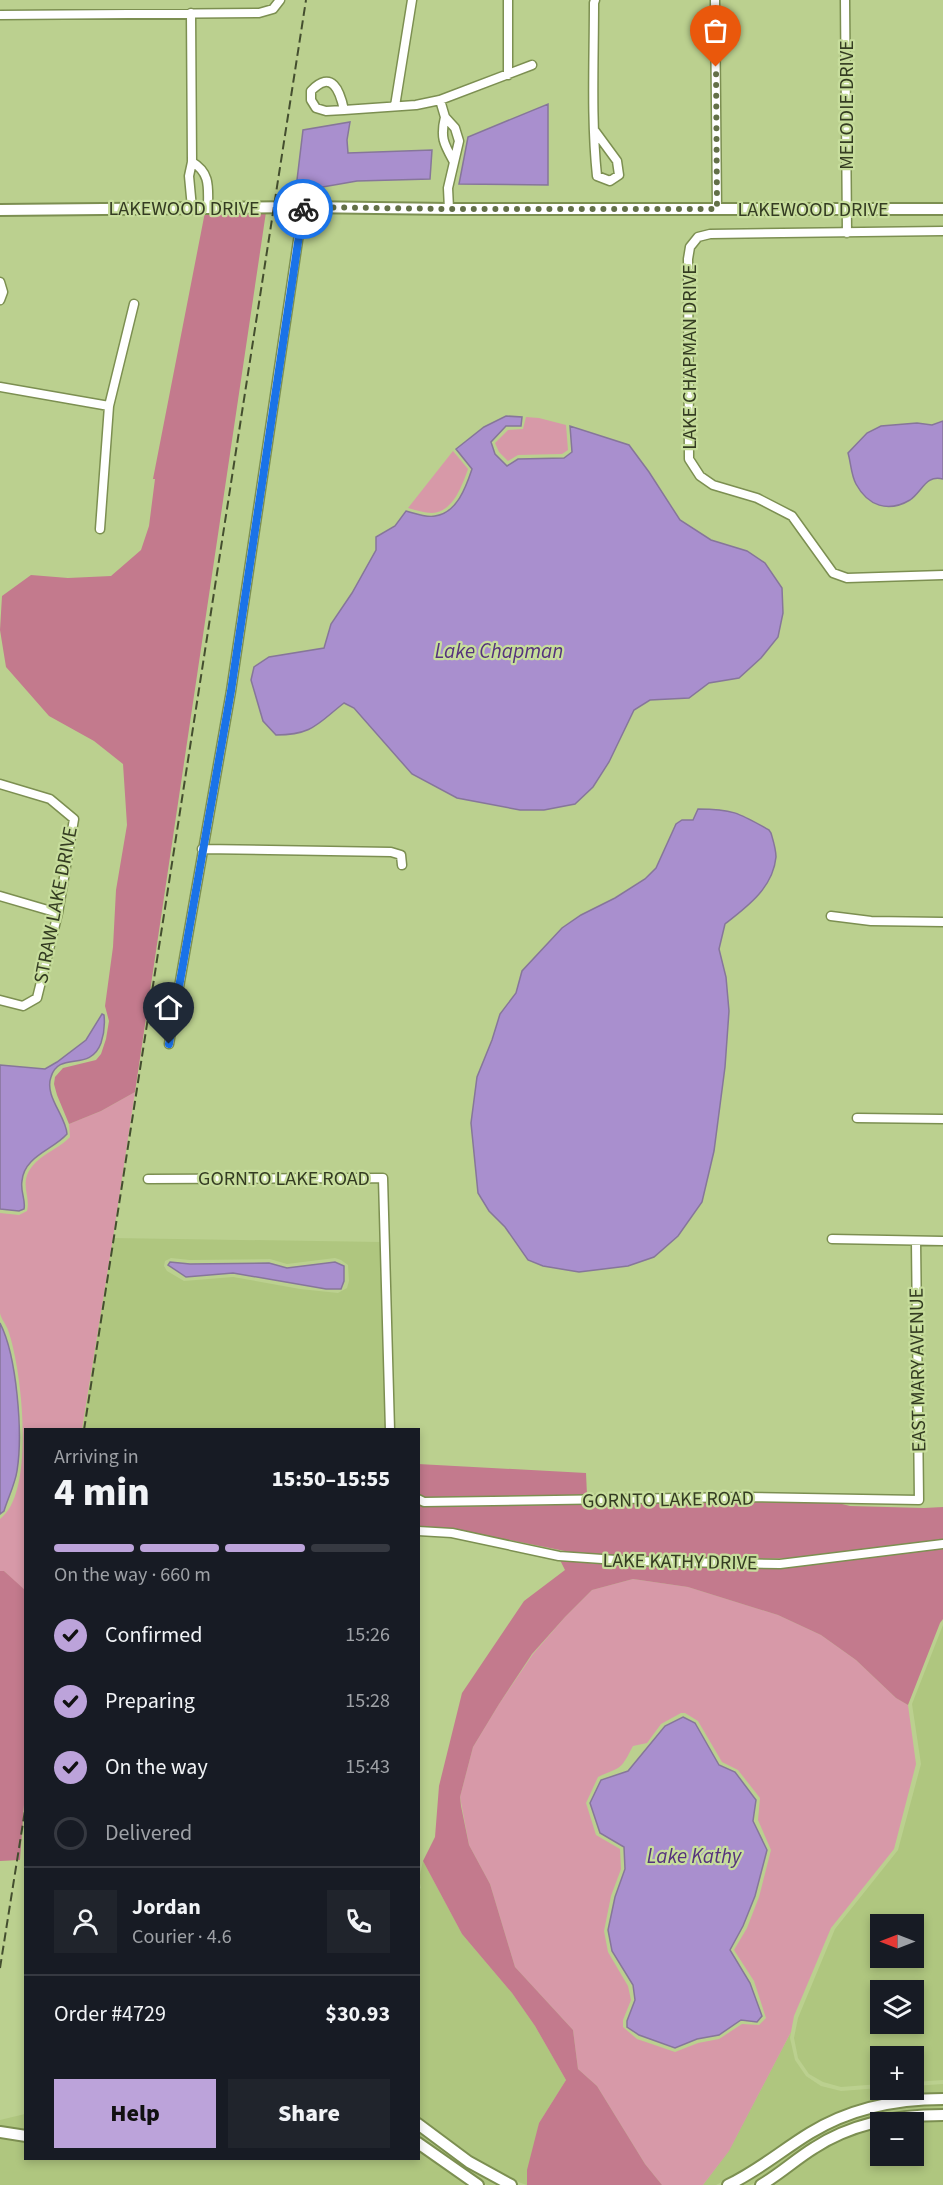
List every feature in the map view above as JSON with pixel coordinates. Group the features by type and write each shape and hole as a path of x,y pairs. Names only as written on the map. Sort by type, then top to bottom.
{"street":[{"path":"0,15 259,13 273,9 280,0"},
{"path":"395,106 412,0"},
{"path":"508,0 508,75"},
{"path":"595,0 595,131 597,176 610,181 619,175 617,161 595,131"},
{"path":"715,0 717,209"},
{"name":"MELODIE DRIVE","path":"845,0 847,233"},
{"path":"190,13 192,162 189,176 192,208"},
{"path":"344,110 440,100 532,65"},
{"path":"440,100 445,117 455,128 459,141 448,188 449,209"},
{"path":"445,117 442,130 443,143 454,162"},
{"path":"192,162 202,168 207,180 208,208"},
{"path":"169,1044 231,691 303,207"},
{"name":"LAKEWOOD DRIVE","path":"0,210 303,207 943,209"},
{"name":"LAKE CHAPMAN DRIVE","path":"943,231 710,234 698,237 690,247 688,259 689,459 700,476 713,484 758,498 792,516 833,573 847,578 943,575"},
{"path":"0,282 3,292 0,300"},
{"path":"100,529 109,406 134,304"},
{"path":"0,387 109,406"},
{"name":"STRAW LAKE DRIVE","path":"0,784 50,799 74,819 58,913 37,998 23,1006 0,1000"},
{"path":"202,849 391,852 401,855 402,866"},
{"path":"0,896 58,913"},
{"path":"831,916 871,921 943,921"},
{"path":"857,1118 943,1119"},
{"name":"GORNTO LAKE ROAD","path":"148,1179 383,1178 390,1428"},
{"path":"832,1239 943,1241"},
{"name":"EAST MARY AVENUE","path":"916,1241 919,1500"},
{"name":"GORNTO LAKE ROAD","path":"420,1500 424,1502 745,1497 919,1500"},
{"name":"LAKE KATHY DRIVE","path":"420,1531 452,1533 559,1556 610,1560 780,1564 943,1544"},
{"path":"728,2185 760,2168 810,2133 836,2119 870,2107 911,2099 943,2099"},
{"path":"761,2185 815,2147 841,2133 872,2123 911,2115 943,2115"},
{"path":"836,2119 841,2133"},
{"path":"420,2125 469,2162 511,2185"},
{"path":"0,2132 24,2136"},
{"path":"420,2144 478,2185"}],"shaded area":[{"path":"205,212 266,212 135,1092 101,1111 69,1124 57,1095 55,1077 63,1068 96,1060 101,1054 106,1039 109,1021 105,1006 113,947 116,890 127,825 123,764 94,741 49,716 6,667 0,630 2,596 31,575 68,578 111,576 141,550 149,526 155,479 153,479"},
{"path":"526,417 566,425 568,450 562,454 518,455 508,461 499,452 495,443 508,430 523,429"},
{"path":"453,451 468,469 456,497 439,512 423,512 408,508"},
{"path":"135,1092 82,1428 24,1428 24,1590 4,1571 0,1571 0,1519 11,1505 18,1484 23,1429 18,1372 8,1330 0,1313 0,1213 19,1215 27,1211 26,1179 33,1165 70,1137 69,1124 101,1111"},
{"path":"113,1238 380,1242 385,1428 82,1428","holes":["171,1258 190,1260 270,1259 287,1264 335,1258 341,1260 348,1265 347,1288 338,1293 233,1277 184,1281 167,1271 164,1266 165,1261"]},
{"path":"420,1464 586,1473 587,1495 426,1498 420,1495"},
{"path":"745,1502 943,1507 943,1540 802,1558 748,1559 580,1554 453,1529 420,1527 420,1505 424,1507"},
{"path":"943,1549 943,1619 908,1705 896,1698 856,1660 821,1635 778,1615 688,1587 633,1579 592,1590 532,1654 499,1704 473,1747 460,1797 469,1845 490,1884 515,1967 573,2030 578,2069 597,2086 645,2164 662,2185 527,2185 527,2170 539,2123 566,2080 535,2026 512,1993 462,1934 423,1861 435,1837 439,1786 462,1693 524,1601 565,1570 560,1560 599,1564 780,1568"},
{"path":"0,1571 4,1571 24,1589 24,1805 20,1860 0,1861"},
{"path":"633,1579 688,1587 778,1615 821,1635 856,1660 896,1698 908,1705 916,1764 894,1849 831,1928 794,2016 791,2032 729,2151 703,2185 662,2185 645,2164 597,2086 578,2069 573,2030 515,1967 490,1884 469,1845 460,1797 473,1747 499,1704 533,1654 592,1590","holes":["685,1713 698,1721 722,1762 738,1770 760,1798 758,1820 771,1850 759,1897 747,1928 734,1950 754,1981 766,2018 759,2025 742,2024 719,2039 698,2043 675,2052 637,2039 623,2027 623,2020 631,2000 628,1986 608,1952 604,1931 611,1896 621,1869 620,1849 596,1835 586,1803 598,1777 620,1767 633,1746 647,1743 661,1724"]},
{"path":"943,1625 943,2080 924,2081 924,2046 870,2046 870,2085 841,2087 823,2082 809,2074 798,2058 794,2038 798,2018 835,1929 898,1850 921,1764 912,1704"},
{"path":"423,1861 462,1934 512,1993 535,2026 566,2080 539,2123 527,2185 509,2179 472,2158 420,2120 420,1874"},
{"path":"791,2032 790,2038 795,2060 806,2076 821,2086 841,2091 870,2089 870,2100 881,2100 834,2115 806,2130 758,2164 716,2185 703,2185 729,2150"},
{"path":"943,2084 943,2095 924,2095 924,2085"},
{"path":"911,2104 943,2104 943,2110 870,2112 870,2119 756,2182 750,2185 738,2185 763,2171 812,2137 838,2123 872,2111"},
{"path":"24,2114 24,2131 0,2127 0,2120"},
{"path":"943,2119 943,2185 770,2185 818,2150 870,2129 870,2166 924,2166 924,2120"},
{"path":"420,2131 501,2185 487,2185 420,2139"},
{"path":"0,2137 24,2140 24,2160 420,2160 420,2150 469,2185 0,2185"}],"water":[{"path":"548,104 548,185 459,184 468,137"},
{"path":"350,122 347,140 348,153 432,150 430,179 357,181 317,188 297,180 303,130"},
{"name":"Lake Chapman","path":"506,416 522,417 521,426 506,426 491,442 495,454 507,466 518,459 564,458 572,452 570,426 629,445 680,520 711,540 747,551 765,563 782,588 783,613 778,637 761,658 739,678 709,683 689,698 650,700 634,710 609,762 593,787 575,804 544,810 520,810 457,798 412,774 354,708 344,703 307,730 276,735 263,721 251,680 254,667 269,657 324,648 331,624 352,593 376,550 376,537 395,526 406,511 431,516 443,514 455,505 467,484 472,469 456,449 484,427"},
{"path":"943,421 943,479 928,481 910,500 894,506 879,505 866,498 854,480 848,453 867,433 881,426 917,423 932,425"},
{"path":"698,809 735,813 769,830 776,851 770,878 758,896 725,924 719,949 726,977 729,1011 725,1067 714,1151 702,1202 678,1236 654,1257 628,1266 579,1272 543,1266 528,1260 505,1227 489,1211 478,1193 471,1123 477,1077 500,1014 516,993 522,971 562,928 645,879 656,868 676,824 682,820 693,820"},
{"path":"102,1014 104,1015 104,1033 96,1052 82,1060 61,1065 55,1069 51,1077 50,1091 67,1134 28,1165 24,1172 22,1185 24,1209 19,1211 0,1209 0,1065 45,1069 86,1040"},
{"path":"170,1262 269,1263 287,1268 335,1262 344,1266 344,1281 341,1289 326,1289 233,1273 186,1277 168,1265"},
{"path":"0,1323 11,1355 14,1375 19,1417 19,1455 16,1476 4,1511 0,1514"},
{"name":"Lake Kathy","path":"683,1717 695,1723 719,1765 735,1772 756,1800 753,1821 767,1850 755,1896 730,1950 750,1983 762,2016 757,2022 741,2020 719,2035 697,2039 675,2048 639,2035 627,2027 635,2000 633,1985 612,1951 608,1930 615,1897 625,1869 624,1847 600,1833 590,1803 601,1780 628,1771 665,1726"}],"railway":[{"path":"84,1428 306,0"},
{"path":"0,1968 24,1817"}],"way so far":[{"path":"303,209 303,207 717,209 716,67"}],"route":[{"path":"169,1044 231,691 303,209"}]}
